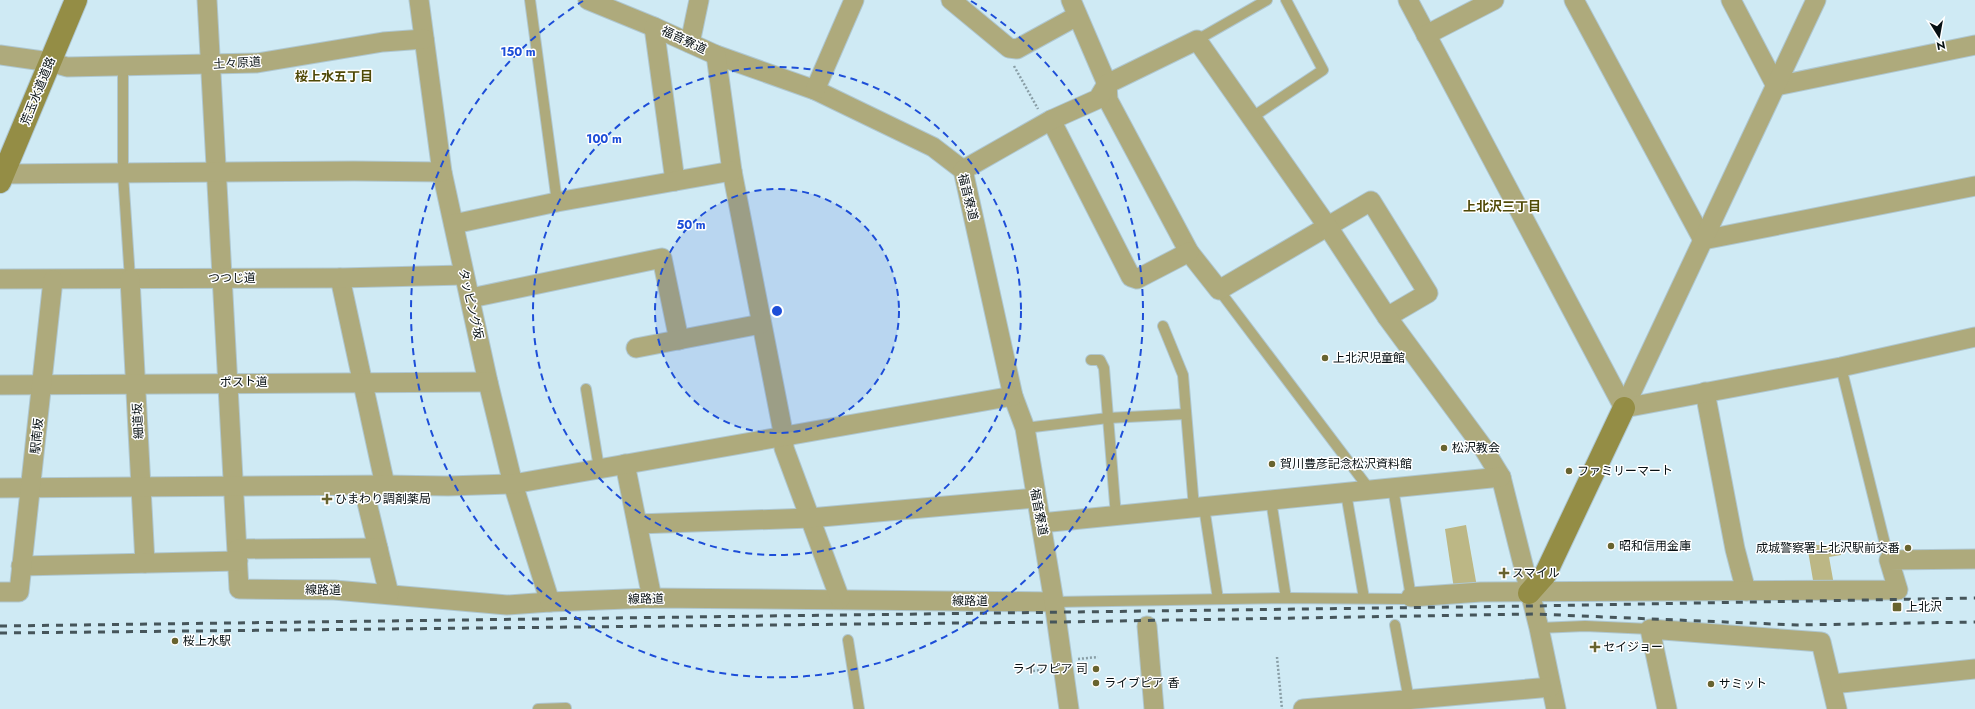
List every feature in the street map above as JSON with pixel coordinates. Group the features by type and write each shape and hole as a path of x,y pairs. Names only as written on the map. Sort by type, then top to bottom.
{"street":[{"name":"荒玉水道道路","path":"1,177 76,0"},
{"path":"207,0 228,382 232,486 238,555"},
{"name":"タッピング坂","path":"419,0 442,172 464,275 471,298 488,382 513,484 550,602"},
{"name":"福音寮道","path":"588,0 654,27 716,55 814,90 933,147 962,170 1013,396 1025,428 1035,498 1041,523 1054,602 1069,709"},
{"path":"690,43 699,0"},
{"path":"814,90 854,0"},
{"path":"1408,0 1624,408"},
{"path":"1426,34 1494,0"},
{"path":"1574,0 1703,240"},
{"path":"1731,0 1776,86"},
{"path":"1529,593 1545,575 1816,0"},
{"path":"958,2 1009,48 1017,49 1074,8 1107,84 1108,100 1189,252 1219,290 1371,201 1428,293 1387,317"},
{"path":"654,27 675,181"},
{"name":"土々原道","path":"0,55 50,62 67,67 257,63 383,42 424,39"},
{"path":"962,170 1049,122 1098,99 1107,84 1197,40 1328,227 1387,317 1482,446 1501,477 1556,709"},
{"path":"1776,86 1975,45"},
{"path":"716,55 732,171 784,437 784,448 840,599"},
{"path":"1049,122 1131,277 1137,279 1189,252"},
{"path":"1,177 354,171 442,172"},
{"path":"454,224 557,202 732,171"},
{"path":"1703,240 1975,186"},
{"path":"471,298 662,258 679,340"},
{"name":"つつじ道","path":"0,279 340,278 464,275"},
{"path":"340,278 361,381 385,485"},
{"name":"細道坂","path":"130,279 145,563"},
{"name":"駅南坂","path":"0,592 19,592 53,280"},
{"path":"636,348 761,324"},
{"path":"1624,408 1841,367 1975,337"},
{"name":"ポスト道","path":"0,384 42,385 361,381 488,382"},
{"path":"1705,392 1735,550 1746,591"},
{"path":"0,488 385,485 448,486 513,484 1013,396"},
{"path":"625,464 652,598"},
{"path":"1041,523 1501,477"},
{"path":"363,486 389,594"},
{"path":"638,524 810,518 1035,498"},
{"path":"21,566 145,563 238,555 378,548"},
{"name":"線路道","path":"238,555 239,589 334,590 506,605 652,598 1054,602"},
{"path":"1411,597 1481,592 1529,593 1898,590 1890,560 1975,559"},
{"path":"1147,626 1154,709"},
{"path":"1667,709 1650,629 1821,642 1838,709"},
{"path":"1832,684 1975,670"},
{"path":"1303,709 1410,705 1551,687"}],"lane":[{"path":"530,0 557,202"},
{"path":"1197,40 1267,0"},
{"path":"1251,118 1322,70 1286,0"},
{"path":"123,65 123,174 130,279"},
{"path":"1219,290 1370,490"},
{"path":"1163,326 1183,375 1186,414 1199,508 1218,599"},
{"path":"1091,360 1100,360 1104,368 1116,516"},
{"path":"1841,367 1890,560"},
{"path":"586,389 599,468"},
{"path":"1025,428 1108,418 1186,414"},
{"path":"1054,602 1286,598 1404,599 1411,597 1393,488"},
{"path":"1346,493 1364,598"},
{"path":"1271,500 1286,598"},
{"path":"1395,625 1410,705"},
{"path":"1538,628 1585,626 1650,629"},
{"path":"848,640 859,709"},
{"path":"538,709 566,708"}],"path":[{"path":"1009,48 1006,52 1049,122"},
{"path":"1277,657 1282,709"}],"shaded area":[{"path":"1466,525 1477,587 1454,589 1445,529"},
{"path":"1807,545 1839,545 1841,555 1829,557 1834,585 1814,586"}],"railway":[{"path":"0,626 1533,606 1975,598"},
{"path":"0,633 1057,622 1534,614 1797,625 1975,622"}],"place":[{"name":"上北沢児童館","path":"1325,358"},
{"name":"松沢教会","path":"1444,448"},
{"name":"賀川豊彦記念松沢資料館","path":"1272,464"},
{"name":"ファミリーマート","path":"1569,471"},
{"name":"ひまわり調剤薬局","path":"327,499"},
{"name":"昭和信用金庫","path":"1611,546"},
{"name":"成城警察署上北沢駅前交番","path":"1908,548"},
{"name":"スマイル","path":"1504,573"},
{"name":"上北沢","path":"1897,607"},
{"name":"桜上水駅","path":"175,641"},
{"name":"セイジョー","path":"1595,647"},
{"name":"ライフピア 司","path":"1096,669"},
{"name":"ライブピア 香","path":"1096,683"},
{"name":"サミット","path":"1711,684"}],"district":[{"name":"桜上水五丁目","path":"334,76"},
{"name":"上北沢三丁目","path":"1502,206"}]}
